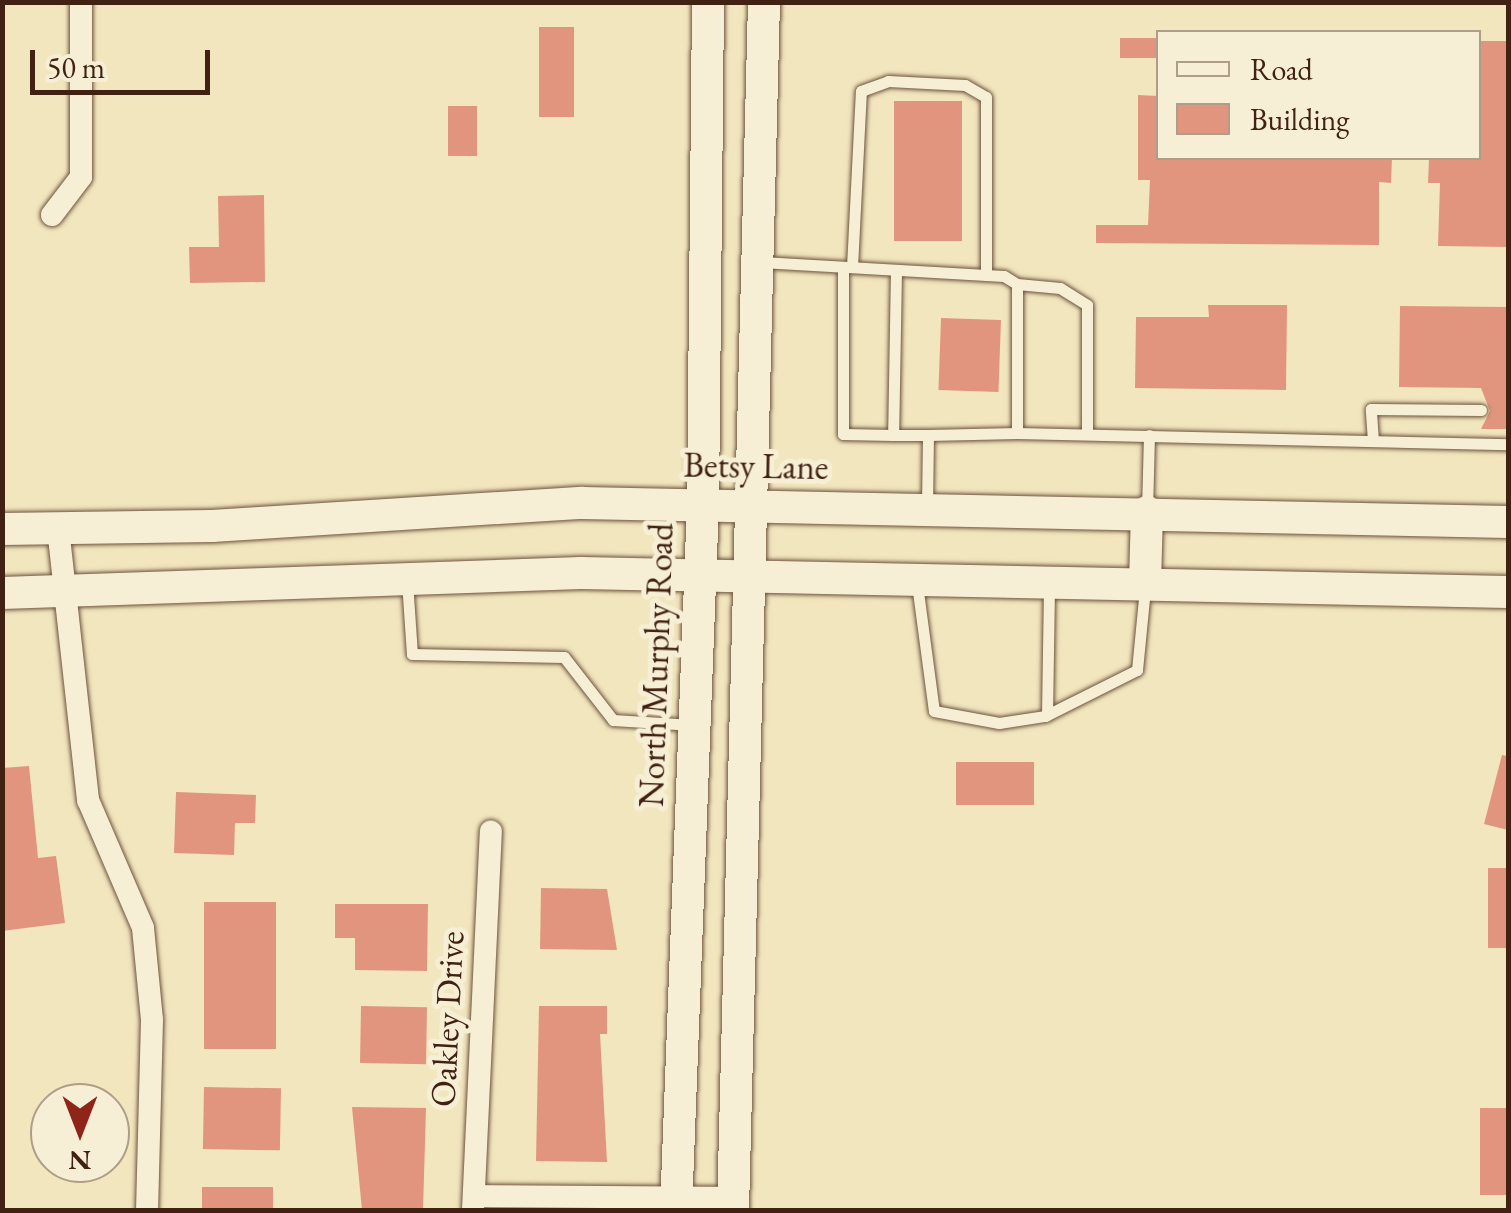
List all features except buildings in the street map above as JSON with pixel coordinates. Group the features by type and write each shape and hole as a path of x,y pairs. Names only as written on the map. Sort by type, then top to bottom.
{"main road":[{"name":"North Murphy Road","path":"676,1204 702,504 708,2"},
{"path":"733,1204 756,579 764,2"},
{"name":"Betsy Lane","path":"2,528 702,504 1508,522"},
{"path":"1146,583 1147,512"},
{"path":"2,593 407,577 700,575 1508,592"}],"street":[{"path":"52,216 81,176 81,2"},
{"path":"58,528 59,592 88,800 143,928 152,1020 147,1210"},
{"name":"Oakley Drive","path":"474,1203 491,831"},
{"path":"474,1203 733,1204"}],"lane":[{"path":"986,275 986,97 965,85 888,81 861,92 847,267 842,434 1017,432 1508,444"},
{"path":"761,262 986,275 1017,284 1060,288 1086,305 1087,434"},
{"path":"893,434 896,270"},
{"path":"1017,284 1017,432"},
{"path":"1372,440 1371,409 1481,410"},
{"path":"926,510 928,435"},
{"path":"1147,512 1149,435"},
{"path":"407,577 412,654 564,657 613,720 694,725"},
{"path":"916,580 934,712 999,724 1047,715 1137,670 1146,583"},
{"path":"1047,715 1050,581"}]}
